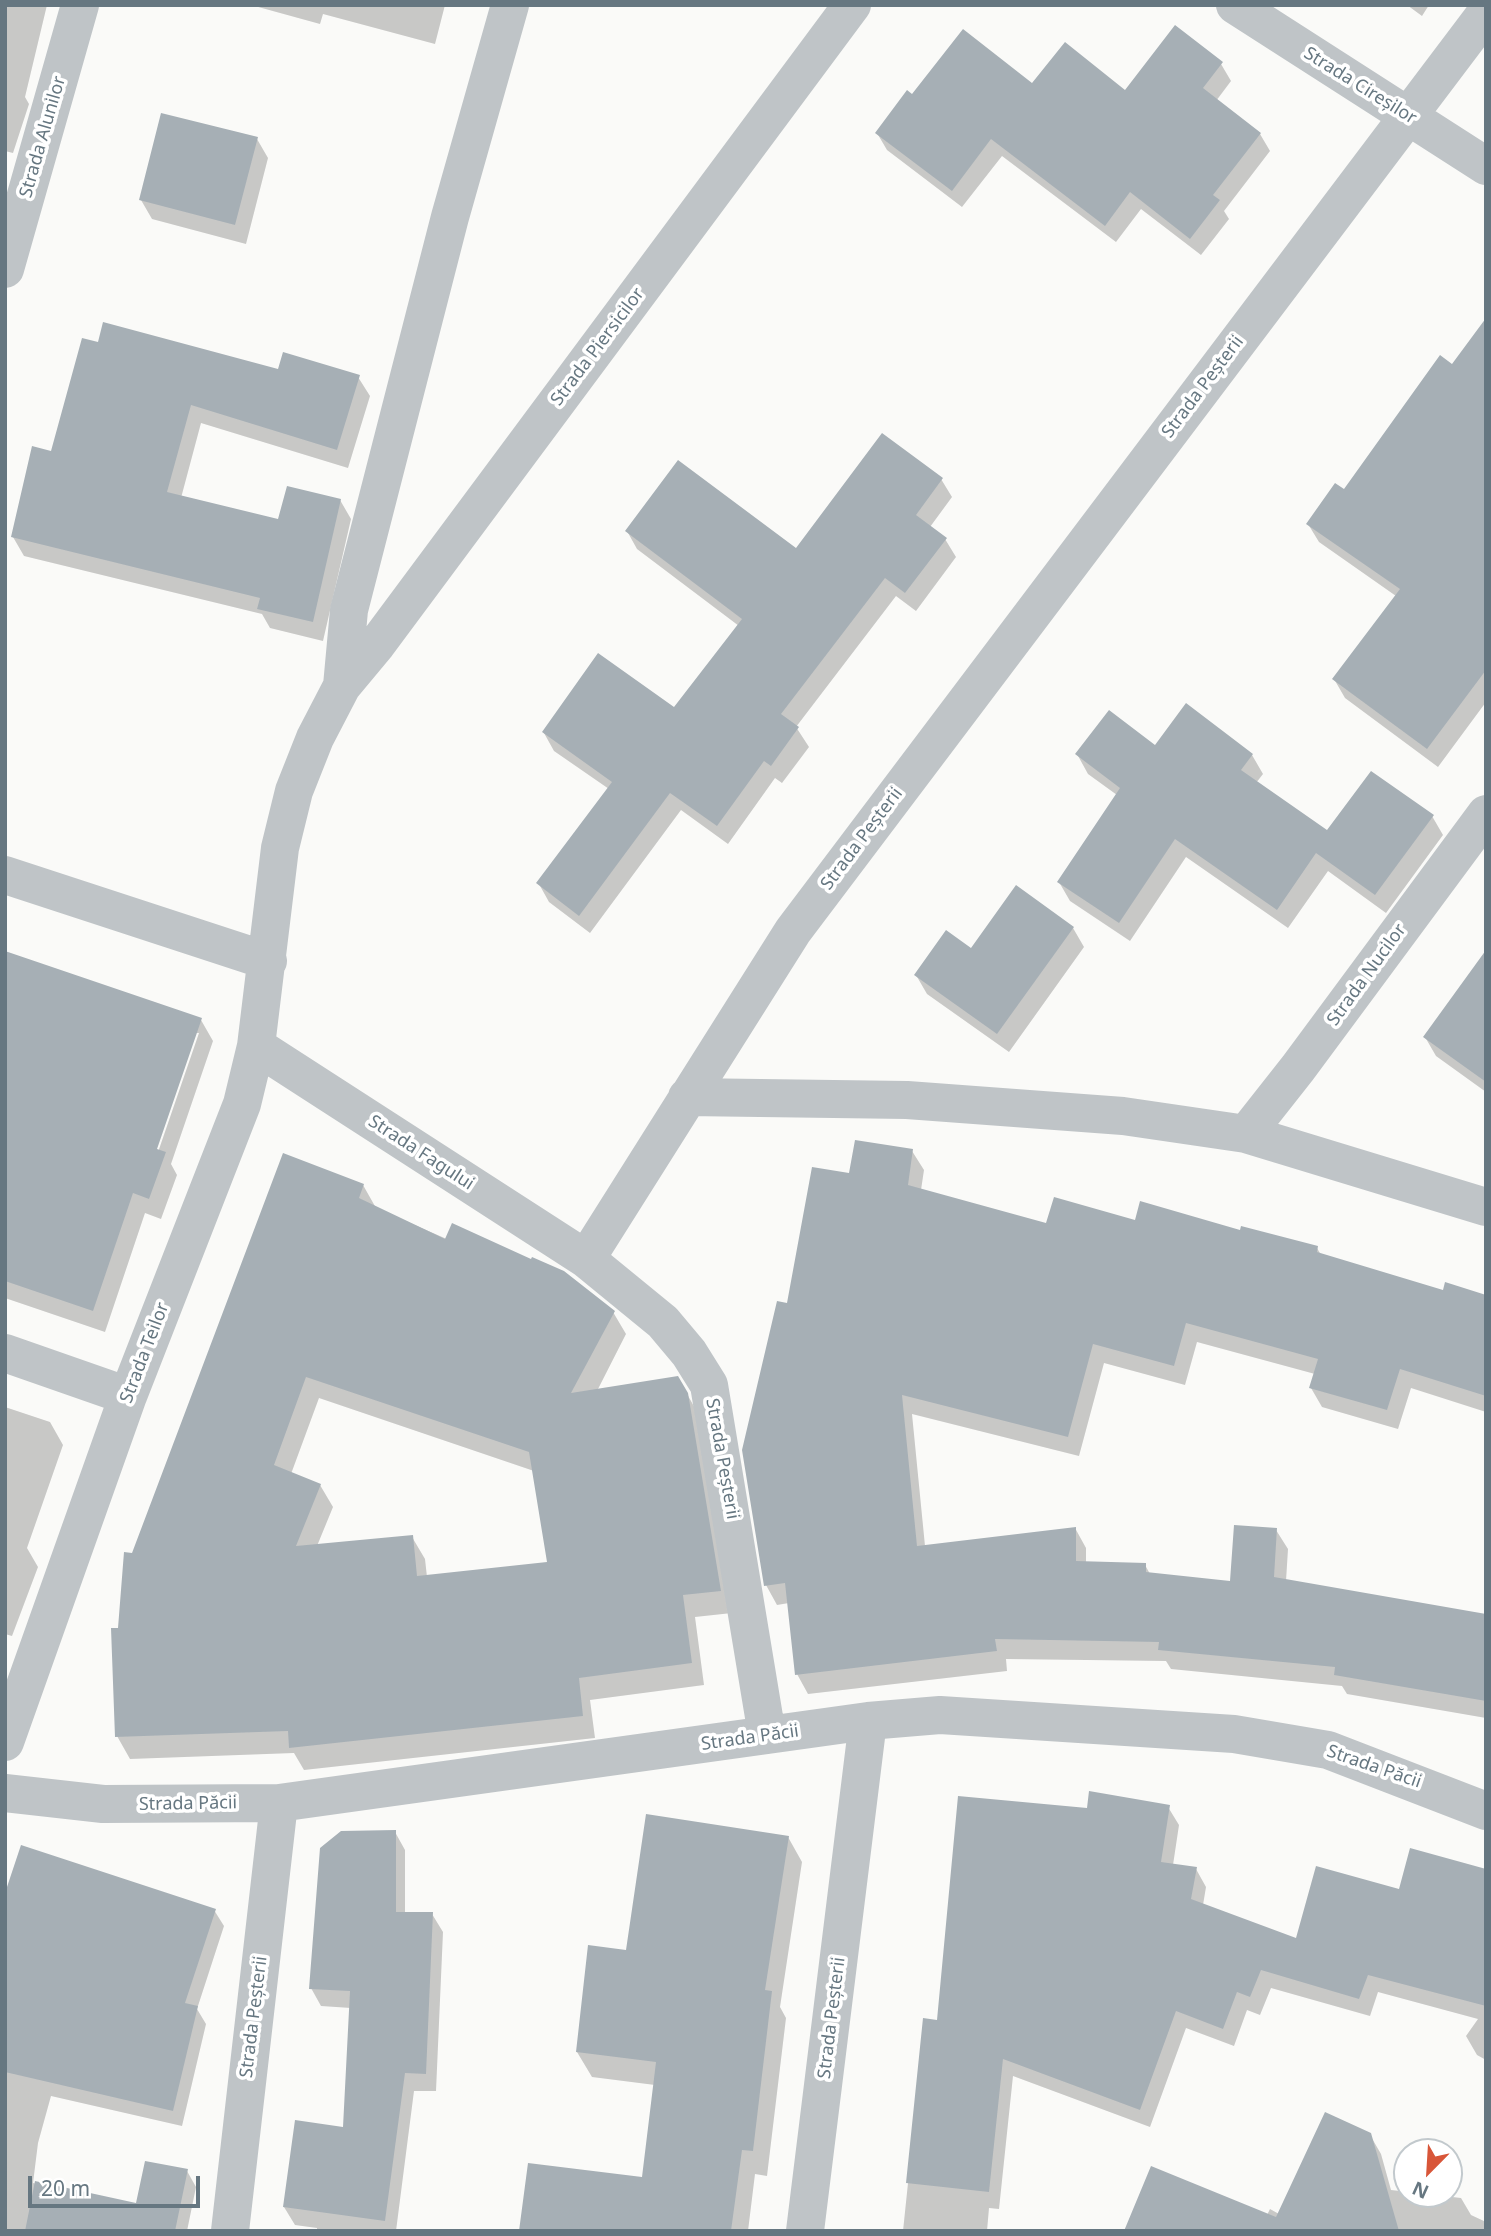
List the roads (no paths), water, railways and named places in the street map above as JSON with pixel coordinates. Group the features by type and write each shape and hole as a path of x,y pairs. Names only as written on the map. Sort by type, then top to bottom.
{"street":[{"name":"Strada Alunilor","path":"5,269 80,5"},
{"name":"Strada Piersicilor","path":"342,686 349,610 450,216 510,5"},
{"name":"Strada Piersicilor","path":"268,961 281,848 294,791 315,738 342,686 377,644 852,5"},
{"name":"Strada Cireșilor","path":"1235,5 1486,166"},
{"name":"Strada Peșterii","path":"767,1735 709,1385 689,1353 663,1322 586,1259 793,931 1486,13"},
{"name":"Strada Nucilor","path":"1246,1134 1486,814"},
{"path":"5,875 268,961"},
{"name":"Strada Teilor","path":"5,1742 128,1395 242,1104 256,1046 268,961"},
{"name":"Strada Fagului","path":"256,1046 586,1259"},
{"path":"687,1097 906,1100 1123,1116 1246,1134 1486,1207"},
{"path":"5,1353 128,1395"},
{"name":"Strada Păcii","path":"5,1793 103,1804 279,1803 868,1721 940,1715 1234,1734 1328,1750 1486,1811"},
{"name":"Strada Peșterii","path":"805,2231 868,1721"},
{"name":"Strada Peșterii","path":"230,2231 279,1803"}]}
